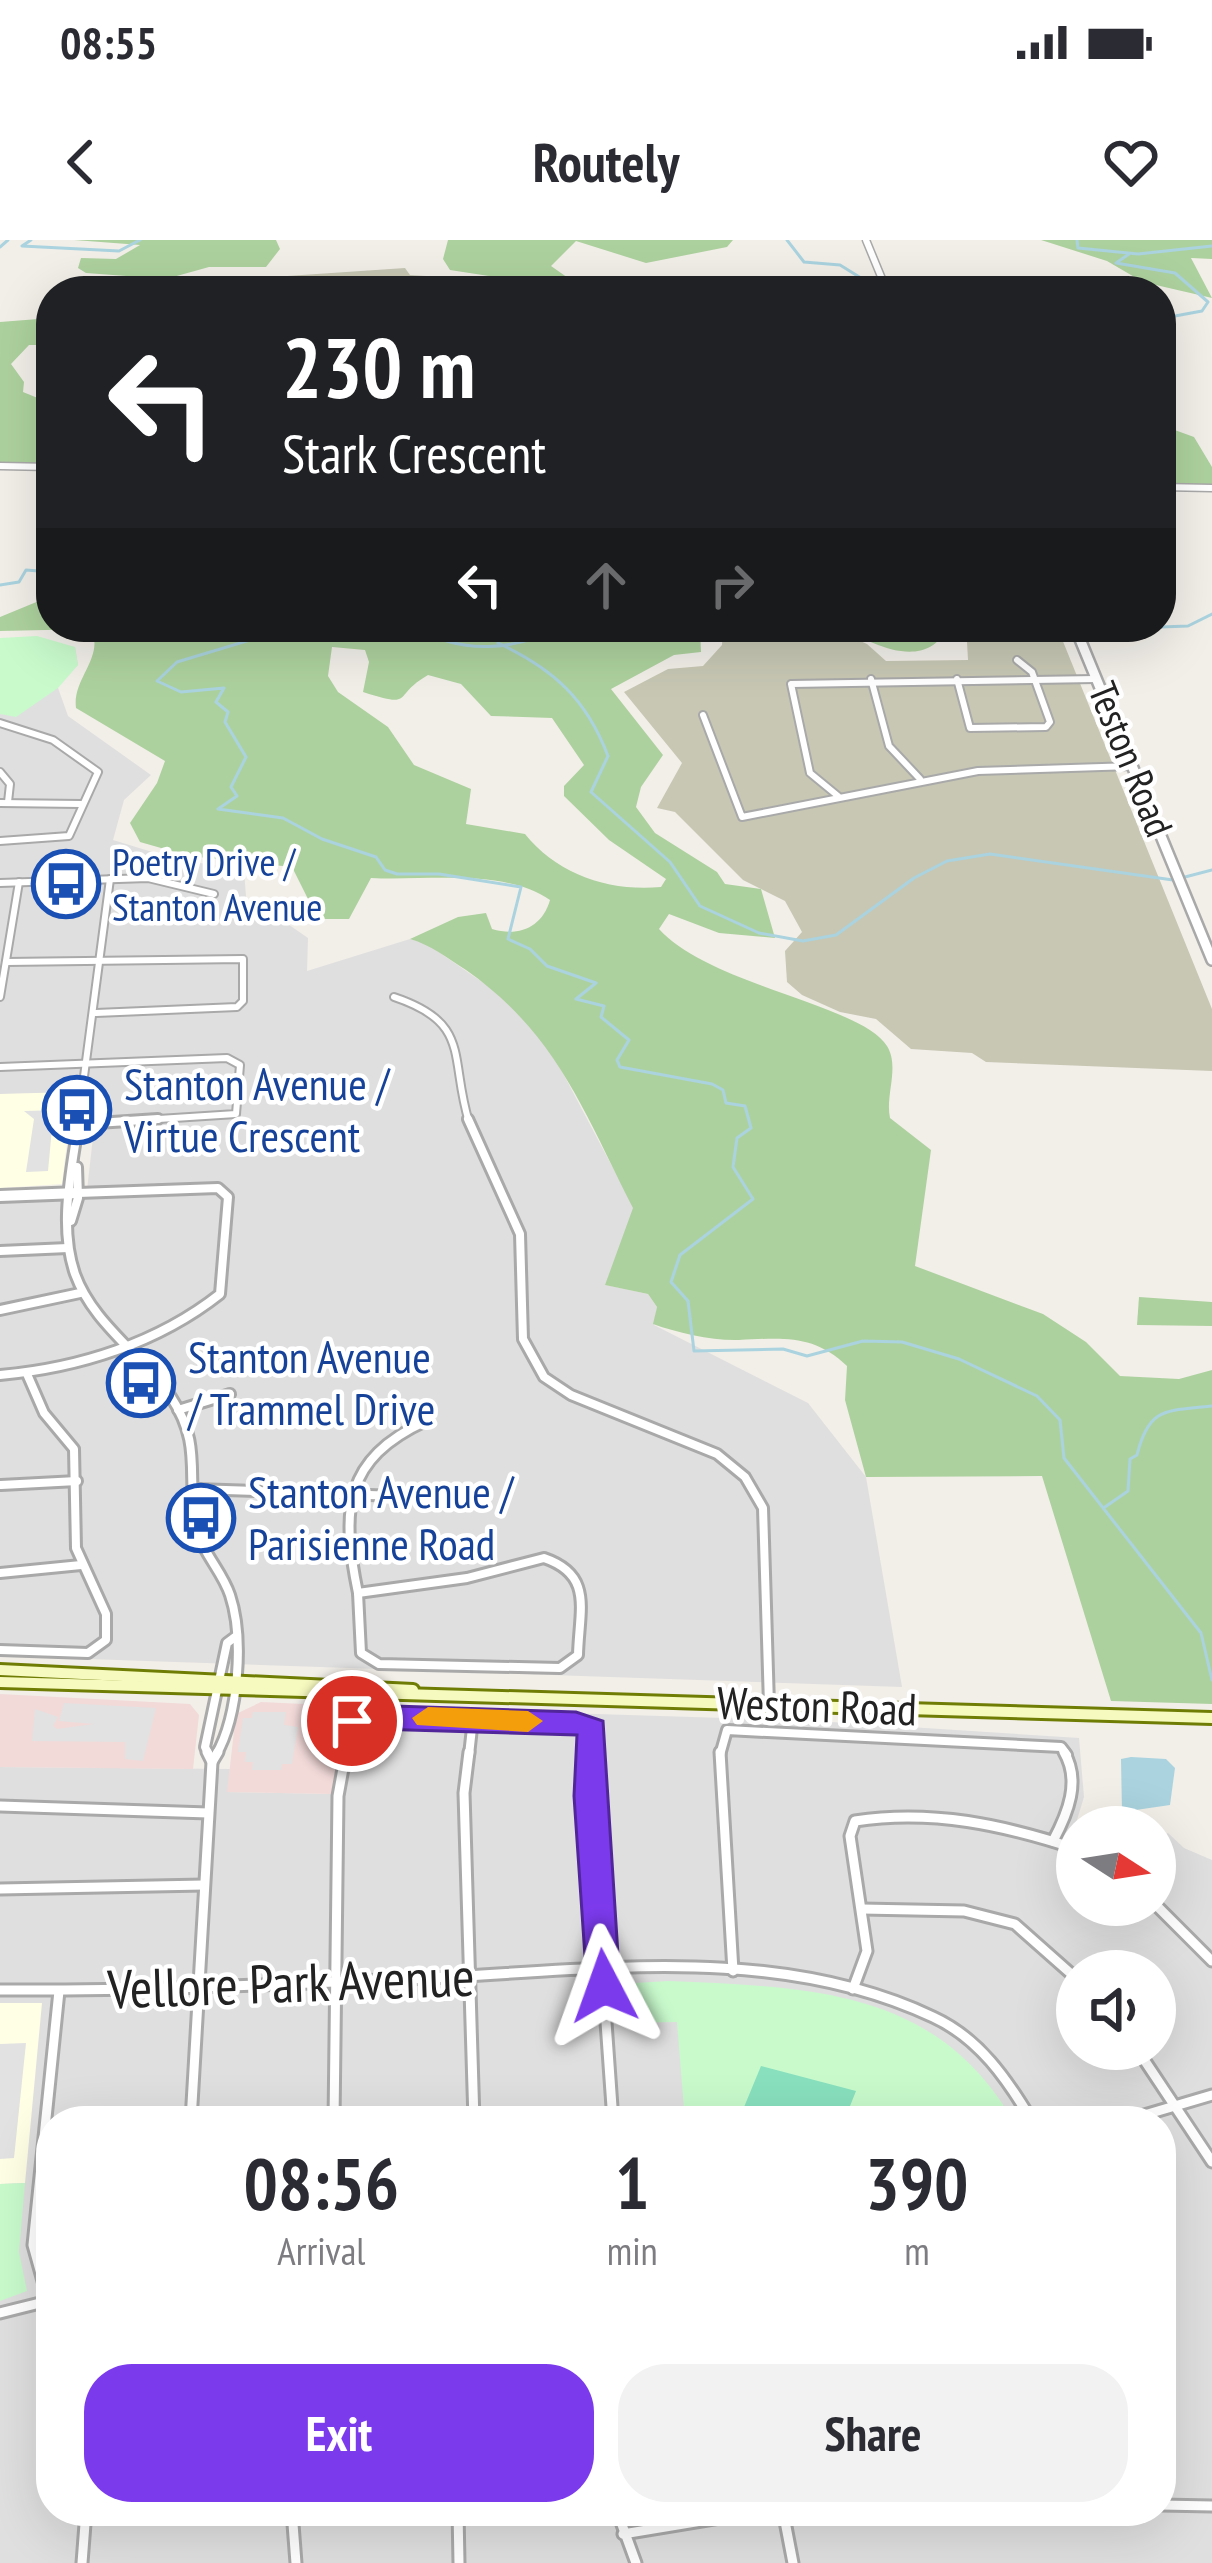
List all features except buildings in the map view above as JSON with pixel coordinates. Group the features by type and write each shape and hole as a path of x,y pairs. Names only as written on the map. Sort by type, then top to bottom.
{"main road":[{"name":"Weston Road","path":"0,1670 234,1685 1212,1718"},
{"name":"Weston Road","path":"0,1682 217,1684"}],"street":[{"path":"866,240 881,276"},
{"path":"0,466 36,467"},
{"path":"1176,487 1212,488"},
{"name":"Teston Road","path":"1082,642 1212,959"},
{"path":"957,679 967,725 979,729 1049,726 1030,669 1017,660"},
{"path":"839,797 811,773 789,686 871,679 1098,679"},
{"path":"871,679 889,746 921,780"},
{"path":"704,715 716,734 724,784 742,817 988,770 1133,766"},
{"path":"0,723 28,729 85,758 98,772 69,836 0,841"},
{"path":"0,772 10,784 4,803 82,804"},
{"path":"110,879 68,1248 80,1293 178,1410 196,1448 199,1538 232,1598 236,1637 242,1644 221,1746 212,1762 192,2106"},
{"path":"0,883 160,879 214,894"},
{"path":"0,997 19,882"},
{"path":"6,962 240,956 243,1001 228,1009 95,1013"},
{"path":"394,998 431,1011 454,1040 468,1121 521,1237 525,1343 538,1372 572,1393 720,1454 755,1486 764,1508 769,1705"},
{"path":"0,1067 232,1059 240,1065 238,1108 225,1118 82,1124"},
{"path":"0,1196 218,1188 228,1197 220,1294 196,1317 27,1374 0,1375"},
{"path":"0,1251 68,1248"},
{"path":"0,1310 80,1293"},
{"path":"0,1650 88,1653 102,1646 106,1614 81,1565 74,1521 74,1449 44,1413 27,1374"},
{"path":"178,1410 230,1394"},
{"path":"358,1593 467,1578 544,1558 559,1561 580,1585 578,1655 560,1668 379,1664 362,1653 358,1593 346,1539 353,1493 370,1450 394,1432 426,1420"},
{"path":"1,1485 77,1481"},
{"path":"195,1490 428,1497"},
{"path":"0,1573 81,1565"},
{"path":"212,1762 205,1747 217,1684 226,1643 236,1637"},
{"path":"334,2106 338,1796 351,1724 363,1716 576,1723 592,1729 590,1796 613,2106"},
{"path":"473,1719 464,1793 473,2106"},
{"path":"733,1971 734,1930 718,1789 719,1741 728,1730 829,1731 1061,1747 1069,1756 1071,1803 1052,1841"},
{"path":"0,1806 208,1813"},
{"path":"853,1990 867,1951 850,1836 856,1821 896,1818 992,1825 1056,1842"},
{"path":"0,1889 204,1885"},
{"path":"862,1910 964,1911 1015,1924 1056,1960"},
{"path":"1176,1925 1212,1961"},
{"name":"Vellore Park Avenue","path":"0,1990 603,1971 788,1974 914,2007 967,2037 998,2067 1023,2106"},
{"path":"47,2106 59,1990"},
{"path":"1151,2070 1175,2106 1212,2095"},
{"path":"1176,2108 1212,2162"},
{"path":"36,2216 36,2256"},
{"path":"0,2313 36,2308"},
{"path":"1176,2505 1212,2506"},
{"path":"82,2563 85,2526"},
{"path":"293,2526 296,2563"},
{"path":"458,2526 459,2563"},
{"path":"621,2526 636,2563"},
{"path":"623,2534 672,2526"},
{"path":"786,2526 793,2563"}],"shaded area":[{"path":"405,268 410,275 426,276 286,276"},
{"path":"0,638 75,647 78,665 57,685 68,716 151,775 124,800 113,840 175,859 244,870 247,910 282,920 308,938 307,971 410,939 427,944 498,993 547,1043 634,1208 606,1285 648,1294 657,1307 654,1325 808,1403 866,1477 902,1687 0,1656 0,1202 86,1199 98,1093 0,1094"},
{"path":"863,642 886,661 968,660 967,642 1063,642 1212,1009 1212,1071 986,1062 972,1053 911,1049 876,1019 840,1012 802,995 787,982 785,951 802,932 785,901 743,880 675,812 657,808 682,763 624,692 668,669 703,666 722,645"},
{"path":"73,1092 62,1184 0,1188 0,1094"},
{"path":"63,1110 53,1118 48,1171 26,1172 34,1119 24,1111"},
{"path":"0,1694 190,1704 199,1715 193,1769 0,1767"},
{"path":"261,1702 347,1706 332,1794 227,1792 236,1714"},
{"path":"64,1703 156,1708 143,1761 125,1759 125,1742 32,1741 35,1709 58,1717 53,1726 57,1729 94,1724 59,1721"},
{"path":"347,1706 816,1721 1079,1738 1081,1806 1056,1806 1056,1926 1176,1926 1176,1840 1212,1860 1212,2563 0,2563 0,1767 230,1769 228,1792 332,1794"},
{"path":"253,1712 286,1712 284,1725 298,1727 292,1764 282,1764 281,1770 252,1770 253,1762 245,1762 246,1752 238,1752 243,1718 252,1718"},
{"path":"0,2003 42,2003 25,2183 0,2184"},
{"path":"26,2043 14,2158 0,2159 0,2044"}],"green space":[{"path":"74,240 276,240 280,249 266,267 209,267 177,276 86,273 78,268 81,258 116,259 140,245"},
{"path":"448,240 733,240 727,247 646,263 576,241 551,266 565,276 489,276 450,270 443,259"},
{"path":"1041,240 1212,240 1212,259 1191,258 1212,298 1176,290 1176,276 1133,276 1107,261"},
{"path":"36,319 36,345 29,345 11,364 24,382 23,392 36,397 36,466 0,465 0,322"},
{"path":"1176,430 1194,437 1212,467 1212,485 1176,484"},
{"path":"36,602 36,630 0,631 0,617"},
{"path":"36,636 36,642 75,647 78,665 58,688 16,717 0,714 0,638"},
{"path":"94,642 701,642 701,652 674,655 611,689 663,755 641,787 636,807 655,833 717,872 725,884 761,889 775,938 719,933 669,914 659,929 712,965 848,1018 887,1046 892,1063 890,1118 931,1150 915,1266 1043,1314 1086,1342 1120,1376 1179,1379 1212,1370 1212,1704 1111,1701 1042,1476 866,1477 845,1400 847,1366 835,1356 797,1340 718,1339 653,1324 657,1307 648,1294 605,1285 633,1208 583,1107 524,1021 466,970 410,939 458,917 486,913 492,929 520,931 535,924 550,900 510,883 488,880 371,878 349,919 318,919 292,867 189,856 140,842 130,823 157,783 165,761 76,708","holes":["332,647 365,650 369,662 363,692 397,700 428,675 461,684 491,716 552,718 584,765 564,786 564,796 609,840 666,879 661,887 604,883 568,870 525,834 466,824 471,789 414,765 388,727 338,692 328,676"]},
{"path":"872,642 936,642 913,652"},
{"path":"1139,1297 1212,1302 1212,1326 1137,1325"},
{"path":"669,1981 770,1987 864,2003 907,2020 947,2044 982,2077 1002,2106 684,2106 677,2022 621,2023 617,1984"},
{"path":"761,2066 856,2091 850,2106 744,2106"},
{"path":"25,2183 19,2252 27,2291 0,2301 0,2184"}],"water":[{"path":"1121,1759 1166,1759 1175,1768 1170,1805 1122,1806"}],"waterway":[{"path":"0,247 8,240"},
{"path":"31,240 22,246 119,251 140,240"},
{"path":"787,240 804,262 840,265 858,276"},
{"path":"1077,240 1078,248 1138,254 1212,246"},
{"path":"1129,254 1116,263 1175,273 1208,302 1202,311 1176,316"},
{"path":"0,585 19,582 26,570 36,571"},
{"path":"1176,626 1212,614"},
{"path":"243,642 177,662 157,681 181,692 224,688 216,702 228,712 225,722 246,757 231,787 237,796 218,809 283,818 322,839 376,857 385,870 397,874 439,874 521,887 508,939 530,949 547,966 596,983 576,999 604,1006 601,1017 629,1040 617,1060 620,1067 712,1084 723,1090 726,1103 745,1106 751,1128 737,1138 733,1167 753,1199 680,1255 671,1282 688,1301 694,1351 783,1349 807,1356 863,1341 902,1342 959,1359 1037,1396 1060,1420 1064,1458 1201,1633 1212,1680"},
{"path":"452,642 502,645"},
{"path":"502,645 522,642"},
{"path":"498,643 502,645"},
{"path":"502,645 551,675 589,718 608,756 591,792 670,862 700,906 759,933 803,941 836,935 914,878 947,861 990,854 1173,880"},
{"path":"1185,877 1212,870"},
{"path":"1105,1507 1128,1491 1130,1459 1137,1455 1154,1419 1172,1411 1212,1406"}],"slow traffic":[{"path":"428,1718 528,1721"}],"place":[{"name":"Poetry Drive / Stanton Avenue","path":"66,884"},
{"name":"Stanton Avenue / Virtue Crescent","path":"77,1110"},
{"name":"Stanton Avenue / Trammel Drive","path":"141,1383"},
{"name":"Stanton Avenue / Parisienne Road","path":"201,1518"}],"route":[{"path":"352,1721 363,1716 589,1725 594,1734 590,1796 604,1986"}]}
